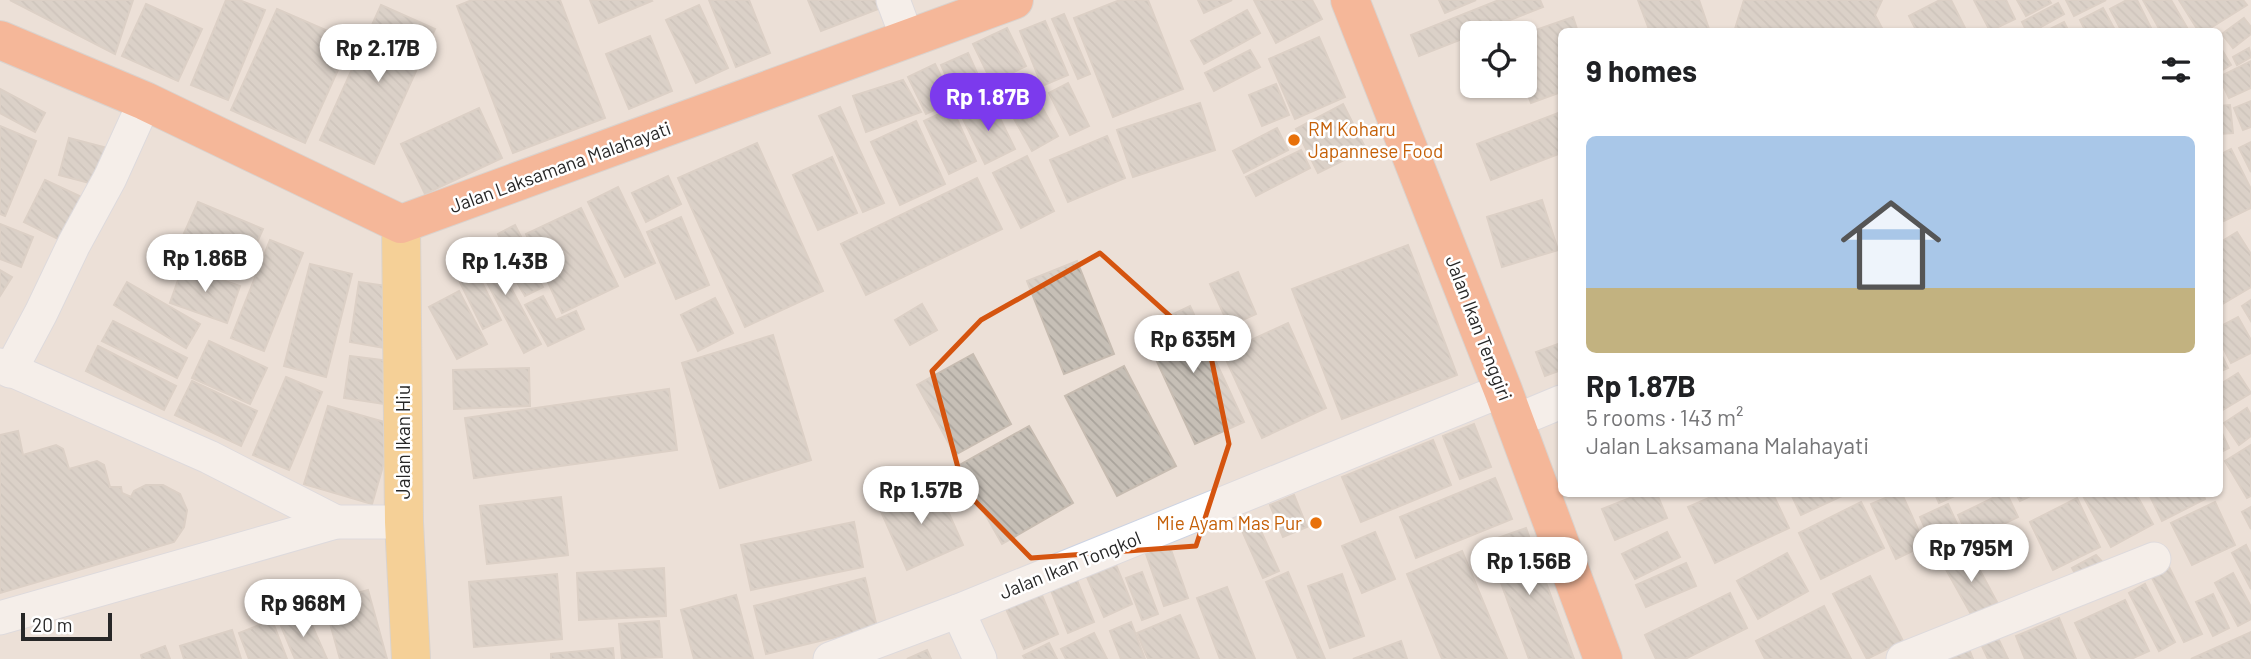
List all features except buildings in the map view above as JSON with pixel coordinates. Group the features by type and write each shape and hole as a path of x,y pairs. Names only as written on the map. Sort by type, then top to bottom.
{"highway":[{"name":"Jalan Laksamana Malahayati","path":"401,224 1014,0"},
{"name":"Jalan Ikan Tenggiri","path":"1350,0 1509,405 1603,659"},
{"path":"0,40 145,101 401,224"}],"main road":[{"name":"Jalan Ikan Hiu","path":"401,224 404,522 411,659"}],"street":[{"path":"893,0 908,40"},
{"path":"145,101 110,178 41,313 5,368 209,457 336,522"},
{"name":"Jalan Ikan Tongkol","path":"830,659 1509,405 1558,402"},
{"path":"0,618 336,522 404,522"},
{"path":"1903,659 2154,559"},
{"path":"958,611 980,659"}],"highlighted area":[{"path":"1100,253 1210,352 1229,444 1196,546 1031,558 964,490 932,371 981,320"}],"place":[{"name":"RM Koharu Japannese Food","path":"1294,140"},
{"name":"Mie Ayam Mas Pur","path":"1316,523"}]}
